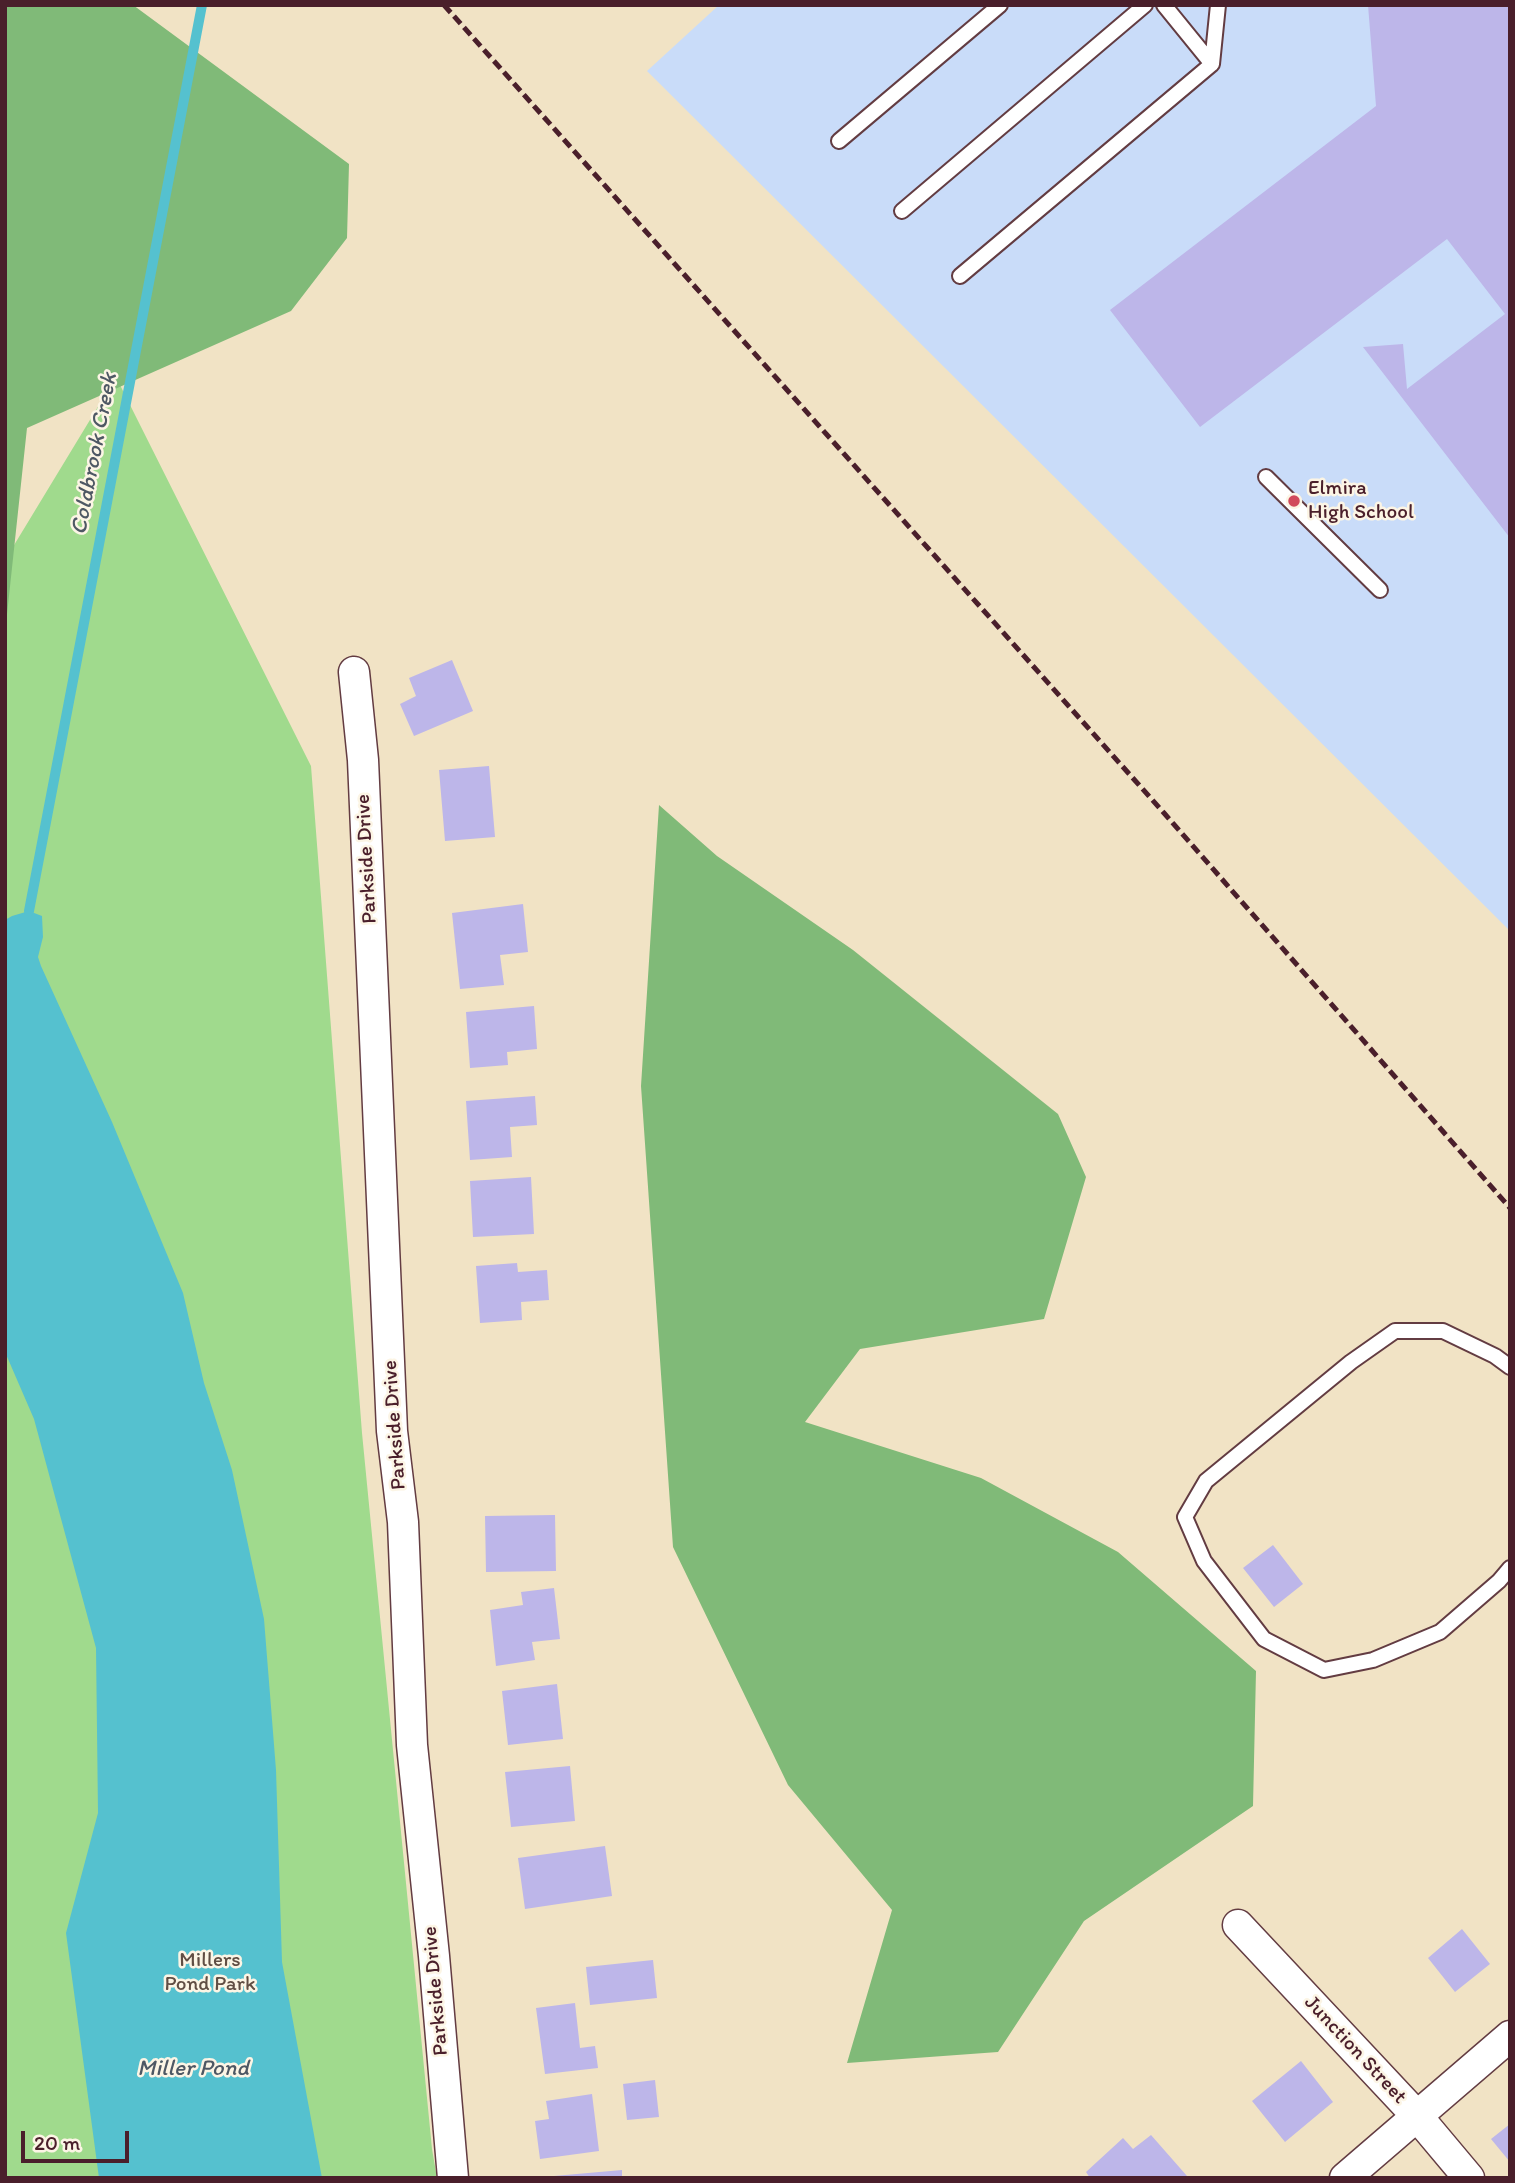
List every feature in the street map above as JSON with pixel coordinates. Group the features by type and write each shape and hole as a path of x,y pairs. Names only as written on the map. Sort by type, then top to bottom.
{"street":[{"name":"Parkside Drive","path":"354,672 363,760 392,1418 403,1522 412,1745 453,2178"},
{"name":"Junction Street","path":"1238,1925 1417,2116 1469,2178"},
{"path":"1345,2178 1510,2036"}],"lane":[{"path":"839,141 1000,5"},
{"path":"902,211 1146,5"},
{"path":"1164,5 1212,64"},
{"path":"960,276 1212,64 1218,5"},
{"path":"1266,477 1380,590"},
{"path":"1510,1367 1495,1356 1443,1331 1395,1331 1351,1362 1206,1481 1185,1517 1204,1561 1264,1639 1324,1670 1373,1660 1440,1632 1499,1581 1510,1568"}],"shaded area":[{"name":"Elmira High School","path":"719,5 1510,5 1510,931 647,71"}],"green space":[{"path":"5,5 133,5 349,164 347,238 291,311 27,428 5,633"},
{"name":"Millers Pond Park","path":"116,377 311,766 362,1433 437,2178 5,2178 5,560"},
{"path":"659,805 717,856 853,950 1058,1114 1086,1177 1044,1319 860,1349 805,1422 981,1478 1118,1552 1256,1671 1253,1806 1084,1921 998,2052 847,2063 892,1910 788,1785 673,1547 641,1086"}],"water":[{"name":"Miller Pond","path":"29,911 42,916 43,937 38,957 41,966 112,1122 183,1293 204,1383 232,1470 264,1619 276,1770 282,1962 322,2178 99,2178 66,1933 98,1813 96,1648 34,1419 5,1352 5,920"}],"building":[{"name":"Elmira High School","path":"1368,5 1510,5 1510,538 1363,347 1403,344 1407,389 1505,314 1447,239 1200,427 1110,310 1376,106"},
{"path":"452,660 473,711 414,736 400,704 416,696 409,678"},
{"path":"489,766 495,837 445,841 439,770"},
{"path":"523,904 528,952 500,955 504,985 460,989 452,913"},
{"path":"534,1006 537,1049 507,1052 508,1065 470,1068 466,1012"},
{"path":"535,1096 537,1125 510,1127 512,1157 470,1160 466,1101"},
{"path":"531,1177 534,1234 473,1237 470,1181"},
{"path":"517,1263 518,1272 547,1270 549,1300 521,1302 522,1320 480,1323 476,1266"},
{"path":"555,1515 556,1571 486,1572 485,1516"},
{"path":"1273,1545 1303,1584 1274,1607 1243,1568"},
{"path":"554,1588 560,1639 532,1642 535,1660 496,1666 490,1610 523,1605 521,1592"},
{"path":"557,1684 563,1739 508,1745 502,1691"},
{"path":"570,1766 575,1821 511,1827 505,1772"},
{"path":"605,1846 612,1896 525,1909 518,1858"},
{"path":"1462,1929 1490,1964 1455,1992 1428,1958"},
{"path":"653,1960 657,1998 590,2005 586,1967"},
{"path":"575,2003 580,2048 595,2046 598,2068 545,2074 536,2008"},
{"path":"1301,2061 1333,2102 1285,2142 1252,2101"},
{"path":"655,2080 659,2117 627,2120 623,2084"},
{"path":"592,2094 599,2151 540,2159 535,2121 549,2119 546,2101"},
{"path":"1510,2124 1510,2162 1491,2139"},
{"path":"1151,2135 1187,2176 1185,2178 1090,2178 1086,2172 1123,2138 1133,2149"},
{"path":"622,2170 622,2178 554,2178 554,2176"}],"waterway":[{"name":"Coldbrook Creek","path":"29,911 202,5"}],"railway":[{"path":"444,5 1164,813 1510,1208"}],"place":[{"name":"Elmira High School","path":"1294,501"}]}
